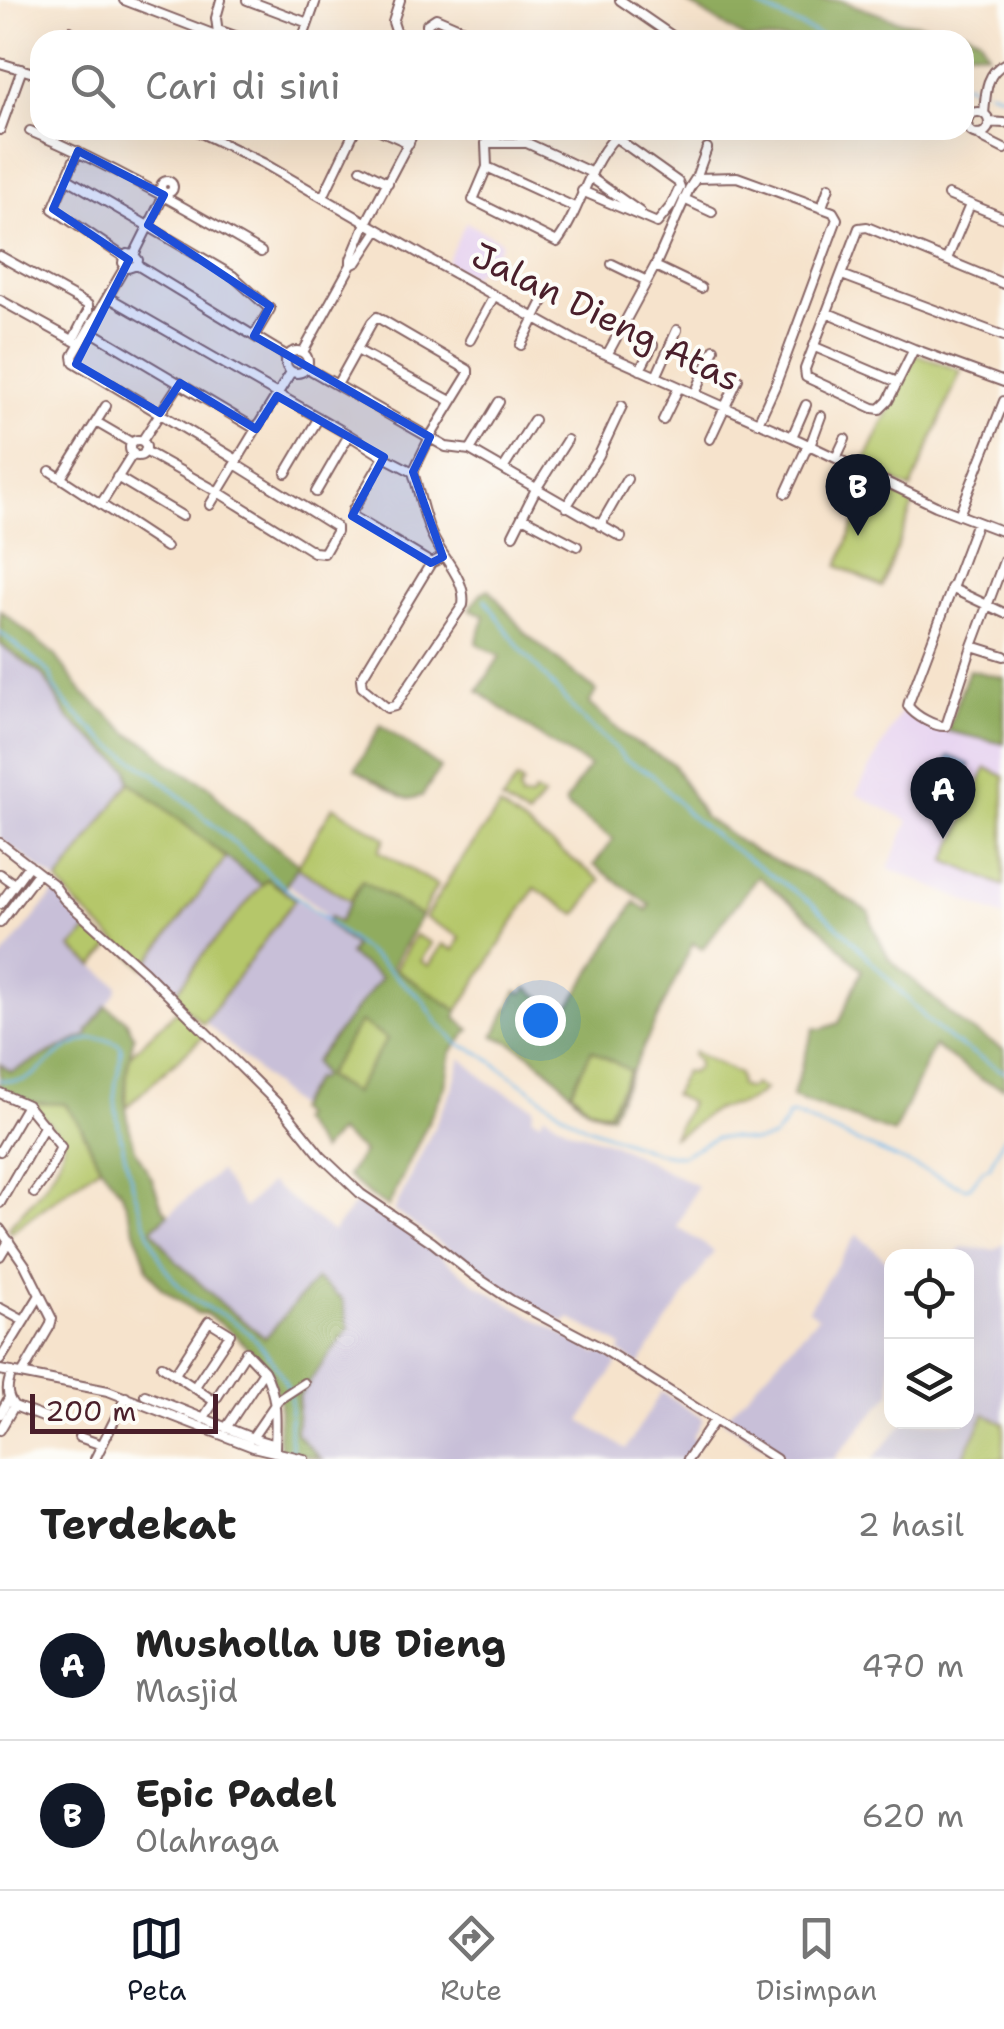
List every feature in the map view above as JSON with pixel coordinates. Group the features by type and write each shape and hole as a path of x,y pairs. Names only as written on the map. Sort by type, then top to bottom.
{"street":[{"path":"124,0 205,30"},
{"path":"218,30 221,0"},
{"path":"247,0 308,22"},
{"path":"305,30 316,0"},
{"path":"396,30 393,22 400,0"},
{"path":"620,0 655,30"},
{"path":"427,30 427,24 436,18 464,30"},
{"path":"0,62 30,72"},
{"path":"978,134 986,130 987,89 993,71 1004,64"},
{"path":"0,130 22,70"},
{"path":"974,113 1004,123"},
{"path":"974,132 1004,149"},
{"path":"52,140 164,194 261,252"},
{"name":"Jalan Dieng Atas","path":"216,140 534,319 959,515 1004,532"},
{"path":"323,198 350,140"},
{"path":"402,140 409,143"},
{"path":"303,352 351,266 366,223 410,140"},
{"path":"486,143 487,167 473,197 475,203 557,242 608,140"},
{"path":"582,191 660,222 680,184 621,140"},
{"path":"473,143 528,143 591,175 652,221"},
{"path":"608,354 655,266 707,148"},
{"path":"78,151 53,205 54,212 128,259 132,268 136,265 287,356"},
{"path":"487,167 574,207"},
{"path":"361,169 388,183"},
{"path":"696,178 737,177 836,214 758,422"},
{"path":"66,178 243,282 270,306 254,336"},
{"path":"822,208 829,187"},
{"path":"76,342 108,297 164,194"},
{"path":"948,195 1004,218"},
{"path":"684,199 712,212"},
{"path":"947,259 970,205"},
{"path":"914,350 883,408 873,408 807,380 805,372 859,228 863,226 1004,284"},
{"path":"351,266 378,230"},
{"path":"359,240 369,244"},
{"path":"0,256 88,305 76,342 76,364 335,525 336,532 324,553 318,554 145,451"},
{"path":"612,264 647,282"},
{"path":"655,266 700,288"},
{"path":"842,274 1004,336"},
{"path":"521,345 548,292"},
{"path":"470,340 494,296"},
{"path":"108,297 414,472"},
{"path":"0,300 76,342"},
{"path":"828,313 914,350 1004,382"},
{"path":"338,384 374,319 379,317 468,370 414,472 429,528 463,590 463,605 395,706 388,708 362,687 361,679 431,563 443,557"},
{"path":"88,330 256,429"},
{"path":"656,377 677,330"},
{"path":"640,370 652,345"},
{"path":"814,347 897,382"},
{"path":"357,350 451,401"},
{"path":"695,394 714,350"},
{"path":"294,351 303,352 308,360 306,368 300,373 292,372 286,364 287,356 294,351"},
{"path":"306,368 446,447 470,450 621,536"},
{"path":"210,505 292,372"},
{"path":"710,439 738,379"},
{"path":"142,441 180,383"},
{"path":"663,420 679,388"},
{"path":"959,515 1004,400"},
{"path":"470,450 499,402"},
{"path":"61,478 106,406"},
{"path":"566,507 599,456 622,406"},
{"path":"792,437 806,406"},
{"path":"786,493 822,416"},
{"path":"286,473 318,419"},
{"path":"503,469 534,420"},
{"path":"96,422 140,455 146,446 142,441"},
{"path":"316,492 348,435"},
{"path":"836,458 844,439"},
{"path":"101,504 132,448 138,440 142,441"},
{"path":"514,535 566,440"},
{"path":"384,457 352,516 431,563"},
{"path":"50,472 166,547"},
{"path":"117,477 182,516"},
{"path":"600,526 627,479"},
{"path":"524,518 577,546"},
{"path":"977,522 908,706 940,727 946,726 1004,561"},
{"path":"951,588 1004,613"},
{"path":"972,646 1004,656"},
{"path":"0,843 53,884 145,972 361,1194 500,1293 600,1347 776,1459"},
{"path":"0,904 14,884 34,869"},
{"path":"0,923 34,869"},
{"path":"0,874 14,884"},
{"path":"1,1095 26,1105 60,1144 61,1150 34,1194"},
{"path":"0,1151 26,1105"},
{"path":"0,1202 45,1125"},
{"path":"0,1229 25,1265 52,1323 6,1387 11,1402 0,1430"},
{"path":"0,1256 9,1241"},
{"path":"0,1360 40,1295"},
{"path":"0,1308 24,1321"},
{"path":"174,1374 210,1321 230,1334 194,1388"},
{"path":"203,1419 246,1352 264,1371 278,1401 275,1448"},
{"path":"162,1366 214,1401"},
{"path":"0,1370 88,1386 252,1446 275,1448"},
{"path":"226,1428 264,1371"},
{"path":"252,1438 278,1401 304,1382"},
{"path":"144,1395 301,1458"},
{"path":"95,1459 126,1397"},
{"path":"0,1414 11,1402"},
{"path":"11,1402 48,1419"},
{"path":"688,1459 714,1421"},
{"path":"79,1436 102,1445"}],"highlighted area":[{"path":"78,151 164,195 148,225 270,306 254,336 430,437 413,472 443,557 431,563 352,516 384,457 277,396 256,429 180,383 160,413 76,364 129,260 53,209"}],"shaded area":[{"path":"466,222 502,242 485,273 477,269 472,278 446,263"},
{"path":"0,644 44,676 68,718 128,769 130,782 58,882 0,838"},
{"path":"902,709 947,731 1004,744 1004,917 888,868 909,821 856,794"},
{"path":"333,806 385,838 338,922 355,947 350,955 382,978 314,1062 322,1075 315,1079 297,1108 205,1022 295,899 320,918 324,913 288,884"},
{"path":"226,858 262,885 173,997 144,968"},
{"path":"55,892 91,927 72,948 118,986 88,1035 11,1073 0,1064 0,960"},
{"path":"461,1058 492,1085 534,1107 532,1117 541,1121 544,1114 570,1130 612,1143 697,1186 677,1227 714,1251 639,1365 619,1352 622,1347 617,1343 569,1318 565,1323 512,1294 394,1211 453,1087"},
{"path":"219,1171 244,1208 270,1183 332,1232 360,1198 472,1281 597,1354 603,1352 618,1362 581,1421 626,1449 661,1392 703,1419 692,1438 700,1442 687,1459 321,1459 296,1433 299,1396 349,1328 316,1279 266,1338 176,1261 152,1229"},
{"path":"857,1234 884,1259 884,1401 834,1459 787,1459 723,1421 818,1317 808,1309"},
{"path":"1004,1244 1004,1423 985,1414 962,1459 873,1459 899,1429 974,1429 974,1249 960,1249 961,1247 993,1250"}],"green space":[{"path":"683,0 839,0 899,21 955,30 731,30"},
{"path":"974,35 980,38 988,53 974,51"},
{"path":"916,354 961,371 911,489 880,475 883,468 876,465 873,472 862,467"},
{"path":"871,482 914,502 882,587 838,566"},
{"path":"489,589 525,633 596,691 589,704 629,739 673,764 704,817 757,853 817,880 869,912 889,959 962,1024 1004,1050 1004,1088 982,1080 934,1046 894,1133 792,1097 814,1028 839,1023 862,970 818,925 758,876 702,949 693,943 611,1115 601,1114 586,1107 533,1057 494,1036 517,991 523,994 527,988 565,1013 635,902 647,910 650,905 594,865 613,839 566,806 589,766 478,691 500,656 476,643 485,616 470,609 481,593","holes":["592,1050 630,1071 608,1113 589,1108 571,1091"]},
{"path":"0,610 56,656 83,693 132,736 210,787 229,811 299,864 283,890 267,879 262,885 130,782 128,769 68,718 44,676 0,644"},
{"path":"969,670 1004,678 1004,744 947,731"},
{"path":"381,725 440,768 422,796 403,797 355,769"},
{"path":"986,768 1004,776 1004,886 946,861"},
{"path":"517,779 523,784 519,790 521,798 531,798 535,792 543,797 528,817 502,801"},
{"path":"130,782 226,858 144,968 58,882"},
{"path":"333,806 385,838 379,851 437,885 421,916 362,881 350,901 297,867"},
{"path":"500,807 601,880 577,915 535,888 458,1011 395,969 415,935 431,943 421,961 429,966 442,944 454,950 460,937 425,918"},
{"path":"267,879 295,899 203,1024 173,997"},
{"path":"362,881 421,916 392,967 458,1011 456,1018 470,1030 451,1052 445,1086 388,1207 347,1176 363,1152 338,1132 321,1151 295,1110 315,1078 318,1080 322,1075 314,1062 381,978 349,955 354,946 327,923 330,917 339,922","holes":["360,1022 387,1039 353,1093 325,1077"]},
{"path":"91,927 112,945 94,966 71,948"},
{"path":"106,1006 126,1020 134,1036 125,1099 129,1126 135,1149 168,1214 152,1229 176,1261 265,1338 316,1279 342,1299 349,1328 299,1396 296,1433 321,1459 281,1450 280,1402 270,1371 232,1332 160,1287 148,1269 122,1193 100,1166 65,1104 32,1103 0,1092 0,1064 11,1072 88,1035"},
{"path":"178,1009 204,1036 126,1107 130,1055"},
{"path":"360,1022 388,1038 353,1093 325,1076"},
{"path":"592,1050 630,1071 608,1113 589,1109 570,1091"},
{"path":"694,1052 739,1074 740,1086 749,1089 754,1084 764,1090 742,1104 709,1113 673,1137 690,1103 673,1095 684,1072 691,1073 697,1068"},
{"path":"32,1103 65,1104 100,1166 11,1232 8,1228 43,1188 62,1153 64,1141"},
{"path":"985,1414 1004,1423 1004,1459 962,1459"}],"water":[{"path":"949,756 970,765 955,799 934,789"}],"waterway":[{"path":"746,0 808,30"},
{"path":"974,87 982,89"},
{"path":"989,91 1004,96"},
{"path":"485,599 519,647 583,720 625,760 652,774 689,815 719,839 813,904 930,1023 1004,1072"},
{"path":"0,632 50,673 55,689 69,707 105,741 157,776 291,893 377,960 423,1000 458,1044 480,1053 585,1126 655,1152 681,1156 715,1138 754,1142 773,1138 787,1116 793,1114 965,1188 990,1167 1004,1136"},
{"path":"0,1080 29,1078 79,1042 105,1039 121,1046 116,1110 134,1189 153,1243 174,1280 190,1296 239,1325 257,1341 288,1389"},
{"path":"291,1396 292,1453"}],"place":[{"name":"Epic Padel","path":"858,536"},
{"name":"Musholla UB Dieng","path":"943,839"}]}
